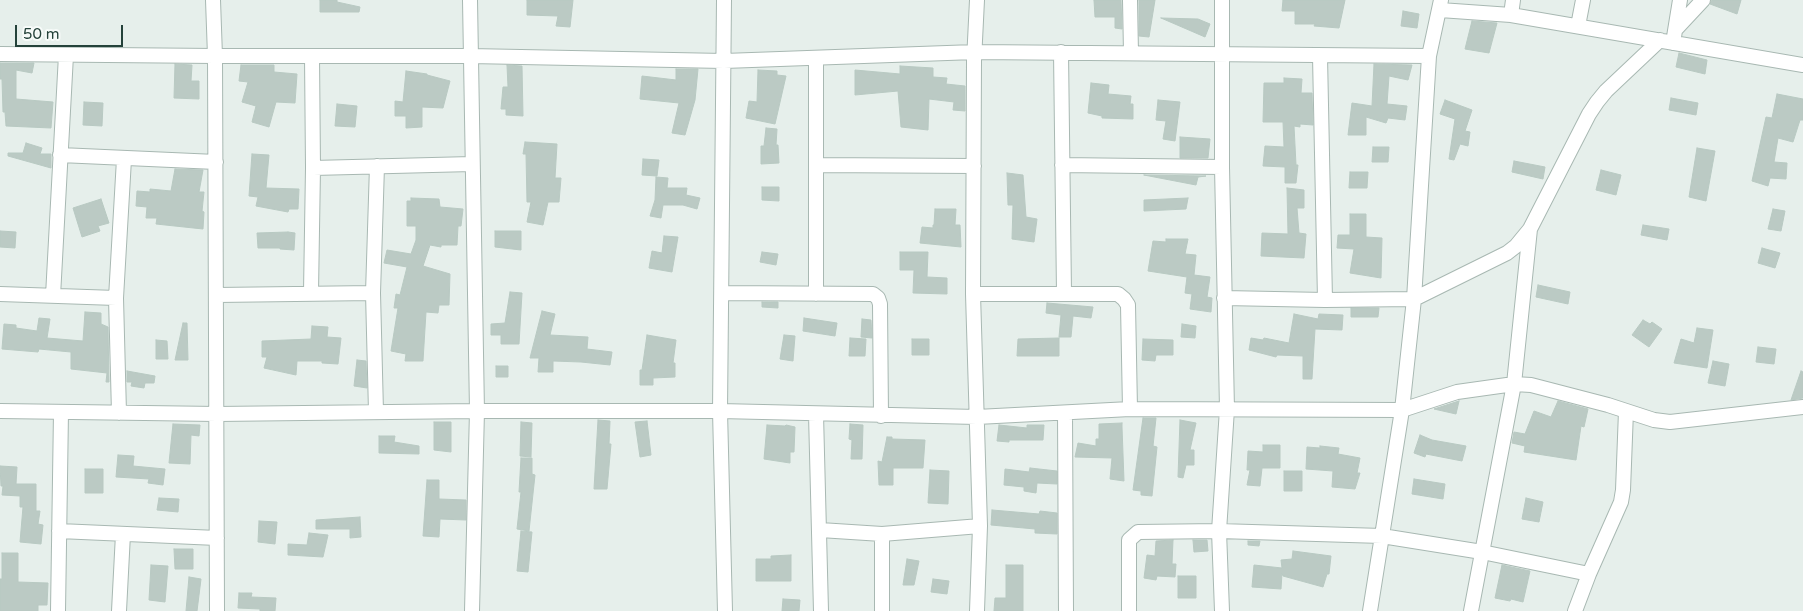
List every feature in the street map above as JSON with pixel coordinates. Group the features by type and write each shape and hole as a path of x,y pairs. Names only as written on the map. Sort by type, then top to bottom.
{"street":[{"path":"213,0 216,162 217,611"},
{"path":"470,0 477,411 472,611"},
{"path":"724,0 720,411 725,611"},
{"path":"977,0 973,294 980,526 977,611"},
{"path":"1130,0 1131,53"},
{"path":"1222,0 1222,167 1227,409 1219,530 1222,611"},
{"path":"1511,15 1513,0"},
{"path":"1578,26 1583,0"},
{"path":"1670,38 1680,0"},
{"path":"1224,298 1414,299 1507,253 1516,246 1530,229 1589,114 1606,91 1670,38 1704,0"},
{"path":"1370,611 1402,410 1414,299 1429,56 1440,5 1670,38 1803,66"},
{"path":"0,54 470,56 724,61 975,52 1429,56"},
{"path":"1061,52 1064,293"},
{"path":"52,296 66,55"},
{"path":"311,292 312,56"},
{"path":"1320,56 1325,300"},
{"path":"816,58 816,294"},
{"path":"60,155 216,162"},
{"path":"119,412 116,298 124,158"},
{"path":"313,168 472,164"},
{"path":"816,165 974,166"},
{"path":"1062,165 1222,167"},
{"path":"376,412 373,292 377,166"},
{"path":"1471,611 1514,384 1530,229"},
{"path":"216,295 373,292"},
{"path":"722,293 873,294 878,298 880,304 881,416"},
{"path":"0,294 116,298"},
{"path":"973,294 1118,294 1124,298 1128,305 1130,409"},
{"path":"0,411 217,414 720,411 977,417 1130,409 1402,410 1457,392 1514,384 1531,385 1626,410 1654,420 1670,422 1803,408"},
{"path":"1575,611 1589,574 1617,513 1622,496 1626,410"},
{"path":"58,611 61,412"},
{"path":"1065,413 1066,611"},
{"path":"816,414 821,611"},
{"path":"820,530 882,534 980,526"},
{"path":"1129,611 1129,540 1138,532 1219,530 1382,536 1482,552 1589,574"},
{"path":"59,531 217,538"},
{"path":"119,611 123,534"},
{"path":"882,534 882,611"}],"building":[{"path":"320,0 337,0 337,2 360,7 359,12 320,12"},
{"path":"527,0 573,0 570,27 556,26 558,16 527,15"},
{"path":"1094,0 1121,0 1122,29 1115,28 1115,17 1095,17"},
{"path":"1139,0 1155,0 1149,37 1139,36"},
{"path":"1283,0 1345,0 1339,28 1314,26 1315,24 1295,24 1295,11 1282,11"},
{"path":"1712,0 1741,0 1737,14 1710,4"},
{"path":"1403,11 1419,14 1417,28 1401,26"},
{"path":"1161,18 1198,19 1210,24 1205,37"},
{"path":"1472,21 1497,23 1489,53 1465,49"},
{"path":"1679,53 1707,60 1705,74 1676,67"},
{"path":"0,63 34,63 32,73 16,70 16,99 53,102 51,128 6,126 5,112 3,112"},
{"path":"175,64 192,65 191,81 199,81 199,99 174,98"},
{"path":"1374,64 1412,65 1408,80 1389,76 1387,104 1407,106 1405,120 1388,118 1386,123 1366,117 1366,135 1348,135 1352,103 1372,106"},
{"path":"241,65 274,65 274,72 297,74 295,103 276,102 269,127 252,122 256,106 242,102 248,82 239,81"},
{"path":"507,65 522,66 523,116 506,115 506,109 501,109 503,87 508,87"},
{"path":"900,66 933,68 933,77 947,78 946,84 965,86 965,111 953,110 954,102 929,99 928,130 901,127 898,91 855,95 855,70 900,74"},
{"path":"676,69 698,69 695,100 685,135 672,133 679,103 640,99 642,76 676,80"},
{"path":"758,70 777,71 777,75 786,76 775,124 746,118 749,101 757,102"},
{"path":"406,71 427,74 450,81 443,108 422,107 422,127 406,128 406,116 395,116 395,101 403,102"},
{"path":"1284,78 1302,79 1301,93 1312,93 1313,125 1300,124 1300,127 1294,126 1296,165 1298,165 1296,183 1285,183 1285,167 1263,166 1265,146 1284,147 1283,122 1263,122 1264,83 1284,83"},
{"path":"1091,83 1109,85 1108,94 1131,96 1130,104 1133,104 1133,119 1102,118 1102,116 1088,113"},
{"path":"1777,94 1803,99 1803,120 1800,120 1793,142 1778,138 1774,162 1787,163 1786,179 1770,178 1768,186 1752,181 1766,117 1772,118"},
{"path":"1671,98 1698,103 1696,115 1669,110"},
{"path":"1158,100 1180,102 1175,141 1163,139 1166,121 1156,120"},
{"path":"1445,100 1472,110 1465,131 1470,132 1468,146 1460,144 1454,160 1449,159 1455,119 1440,114"},
{"path":"84,102 103,103 102,126 83,125"},
{"path":"337,104 357,106 355,127 335,126"},
{"path":"766,128 777,129 776,145 778,145 779,163 761,164 761,146 764,146"},
{"path":"1180,137 1210,139 1208,158 1180,158"},
{"path":"525,142 557,144 555,178 561,178 559,202 548,202 543,225 527,222 531,202 527,202 526,154 523,154"},
{"path":"26,143 42,148 40,154 51,154 51,168 8,156 8,153 23,153"},
{"path":"1373,147 1389,147 1388,162 1372,162"},
{"path":"1697,148 1715,151 1706,201 1689,197"},
{"path":"252,154 269,155 266,188 299,189 298,209 289,209 288,212 256,206 258,197 249,196"},
{"path":"643,159 659,160 657,176 642,175"},
{"path":"1514,161 1545,167 1543,179 1512,172"},
{"path":"175,169 203,170 199,192 204,192 203,229 156,224 157,218 146,218 147,207 136,206 137,191 150,192 150,189 171,191"},
{"path":"1601,170 1621,175 1616,195 1596,190"},
{"path":"1350,172 1368,172 1367,188 1349,188"},
{"path":"1007,173 1023,175 1026,217 1037,219 1034,242 1012,239 1013,205 1008,205"},
{"path":"1144,175 1206,176 1198,177 1196,185"},
{"path":"656,177 668,178 667,188 687,188 686,195 700,198 697,209 683,205 663,205 661,218 650,216 655,200"},
{"path":"762,187 779,187 779,201 762,200"},
{"path":"1287,188 1304,190 1304,208 1297,208 1299,233 1306,234 1304,258 1261,256 1262,233 1288,234"},
{"path":"411,198 439,199 440,207 463,209 461,226 458,226 457,245 441,245 441,247 430,245 423,266 450,274 449,305 439,305 438,313 426,312 423,361 405,361 406,354 391,351 398,308 394,308 396,294 400,295 407,267 384,263 387,250 411,254 416,240 416,226 407,226 407,201 411,201"},
{"path":"1188,198 1186,209 1144,211 1144,200"},
{"path":"101,199 109,223 98,226 100,231 82,237 73,208"},
{"path":"935,209 956,209 955,225 960,225 961,247 920,243 922,227 933,228"},
{"path":"1773,209 1785,211 1781,231 1768,229"},
{"path":"1350,214 1366,214 1366,237 1382,238 1381,278 1350,273 1354,249 1337,248 1338,235 1350,235"},
{"path":"1643,225 1669,229 1667,240 1641,235"},
{"path":"0,231 16,232 15,248 0,247"},
{"path":"495,231 521,231 521,250 495,247"},
{"path":"257,233 295,233 294,250 258,248"},
{"path":"664,236 678,237 672,272 649,268 652,251 662,253"},
{"path":"1166,239 1188,239 1185,254 1196,255 1194,275 1210,277 1207,297 1212,298 1211,312 1190,309 1192,294 1185,293 1187,277 1148,271 1153,241 1166,242"},
{"path":"1762,248 1780,253 1775,268 1758,263"},
{"path":"762,252 778,254 776,265 760,262"},
{"path":"900,252 928,252 927,277 947,278 947,294 913,293 914,270 900,270"},
{"path":"1538,285 1570,292 1568,304 1536,297"},
{"path":"510,292 522,293 519,344 501,344 501,335 491,335 491,324 505,323"},
{"path":"762,302 778,302 778,308 762,307"},
{"path":"1047,303 1093,307 1091,318 1073,316 1071,337 1059,337 1061,315 1046,313"},
{"path":"1351,308 1379,308 1378,317 1351,317"},
{"path":"542,311 555,314 550,335 588,337 587,349 612,352 610,365 553,361 553,372 538,372 539,358 530,358"},
{"path":"85,312 101,313 101,324 108,327 109,382 106,382 107,373 71,369 71,352 39,349 38,352 2,349 4,324 16,325 16,328 37,331 39,318 50,319 47,338 83,341"},
{"path":"1294,314 1318,319 1319,314 1343,315 1342,330 1315,329 1312,379 1303,379 1303,356 1277,355 1276,357 1249,350 1251,338 1263,340 1264,338 1289,343"},
{"path":"804,318 837,323 835,336 803,331"},
{"path":"862,319 871,320 872,338 861,337"},
{"path":"1643,320 1650,324 1652,322 1662,329 1649,347 1632,335"},
{"path":"183,323 187,323 188,360 175,360"},
{"path":"1182,324 1196,326 1195,338 1181,337"},
{"path":"312,326 328,327 327,337 341,338 338,364 322,363 322,361 297,361 296,375 264,368 267,357 262,357 262,341 311,339"},
{"path":"1697,328 1713,330 1707,368 1674,363 1681,339 1694,343"},
{"path":"647,335 676,340 673,363 675,363 675,377 653,378 653,385 640,385 640,370 642,370"},
{"path":"784,335 795,336 793,361 780,359"},
{"path":"850,338 866,339 865,356 849,356"},
{"path":"1059,338 1059,356 1017,356 1018,339"},
{"path":"912,339 929,339 929,355 912,355"},
{"path":"1143,339 1173,340 1173,355 1156,355 1155,361 1142,360"},
{"path":"156,340 167,341 168,359 156,359"},
{"path":"1758,347 1776,349 1774,364 1756,362"},
{"path":"357,360 366,361 367,388 354,386"},
{"path":"1713,361 1729,364 1725,386 1708,383"},
{"path":"496,366 508,366 508,377 496,377"},
{"path":"127,371 155,376 154,383 145,383 144,388 131,386 132,382 127,382"},
{"path":"1801,371 1803,372 1803,398 1791,400"},
{"path":"1459,401 1456,414 1434,409"},
{"path":"1558,401 1588,409 1584,427 1581,426 1576,460 1524,452 1525,446 1512,443 1514,432 1525,434 1534,411 1551,417"},
{"path":"1143,418 1156,418 1153,446 1157,447 1152,496 1141,495 1141,491 1133,490"},
{"path":"598,420 610,421 609,444 611,444 607,489 594,489"},
{"path":"1180,420 1196,423 1190,450 1194,450 1194,465 1186,465 1183,478 1178,477"},
{"path":"647,421 651,455 640,457 635,422"},
{"path":"434,422 451,422 451,452 434,450"},
{"path":"521,422 532,423 531,457 520,456"},
{"path":"1122,423 1124,481 1110,479 1112,458 1075,457 1078,443 1096,446 1096,439 1099,439 1099,424"},
{"path":"173,424 200,425 199,436 191,435 190,464 169,463"},
{"path":"850,424 863,425 862,459 851,459 852,440 849,439"},
{"path":"767,425 795,427 794,452 790,452 790,463 764,459"},
{"path":"999,425 1027,428 1027,425 1044,425 1043,440 997,441"},
{"path":"1420,435 1432,440 1466,446 1462,461 1426,454 1425,457 1414,453"},
{"path":"379,436 395,436 394,442 419,446 419,454 379,453"},
{"path":"887,437 892,437 892,439 925,440 923,468 893,468 893,485 879,485 878,461 882,462"},
{"path":"1263,445 1280,445 1280,468 1262,468 1260,486 1247,485 1250,470 1247,470 1248,451 1263,452"},
{"path":"1320,446 1339,448 1338,454 1360,458 1357,473 1360,473 1355,489 1332,487 1333,471 1306,469 1307,447 1320,448"},
{"path":"118,455 134,456 133,466 165,469 163,485 148,483 149,479 116,477"},
{"path":"521,458 532,458 532,474 535,475 529,531 517,529 521,492 519,492"},
{"path":"0,466 17,467 16,484 36,484 36,511 40,511 38,524 43,525 41,544 20,542 23,507 20,507 20,496 2,495 3,486 1,486"},
{"path":"1030,468 1057,471 1057,484 1037,483 1036,493 1024,491 1024,487 1004,485 1005,469 1029,472"},
{"path":"85,469 103,469 103,493 85,493"},
{"path":"930,470 949,471 948,504 928,503"},
{"path":"1284,471 1302,471 1302,491 1284,491"},
{"path":"1414,479 1445,484 1443,499 1412,494"},
{"path":"427,480 439,480 439,499 466,500 466,520 440,519 439,537 423,536"},
{"path":"159,498 179,499 178,512 157,510"},
{"path":"1526,498 1543,502 1539,522 1522,519"},
{"path":"992,510 1039,514 1040,511 1057,513 1057,534 1035,533 1035,529 991,525"},
{"path":"360,517 361,537 350,538 350,529 316,529 316,520"},
{"path":"259,521 277,522 275,544 258,542"},
{"path":"521,531 532,532 528,572 517,571"},
{"path":"309,533 328,535 323,557 288,555 288,544 307,545"},
{"path":"1173,540 1172,564 1176,564 1175,577 1157,576 1156,580 1144,578 1147,555 1155,556 1156,541"},
{"path":"1193,540 1207,540 1208,551 1194,552"},
{"path":"1248,541 1260,541 1259,546 1248,545"},
{"path":"174,549 193,549 193,569 175,569"},
{"path":"1293,551 1331,556 1329,574 1327,574 1323,587 1283,576 1282,573 1281,589 1252,587 1254,565 1282,568 1281,560 1292,559"},
{"path":"2,553 18,553 18,582 48,583 47,605 38,605 38,611 0,611"},
{"path":"791,555 791,581 756,581 756,559 771,559 771,556"},
{"path":"907,559 919,561 914,585 903,585"},
{"path":"151,565 168,566 165,602 149,600"},
{"path":"1006,565 1023,565 1023,611 994,611 995,598 1006,598"},
{"path":"1502,565 1530,571 1523,602 1495,598"},
{"path":"1178,576 1196,576 1196,598 1178,598"},
{"path":"189,577 201,579 197,611 186,611"},
{"path":"933,579 949,581 947,594 931,592"},
{"path":"239,593 252,593 251,597 276,598 275,611 238,608"},
{"path":"783,599 800,600 799,611 782,611"}]}
